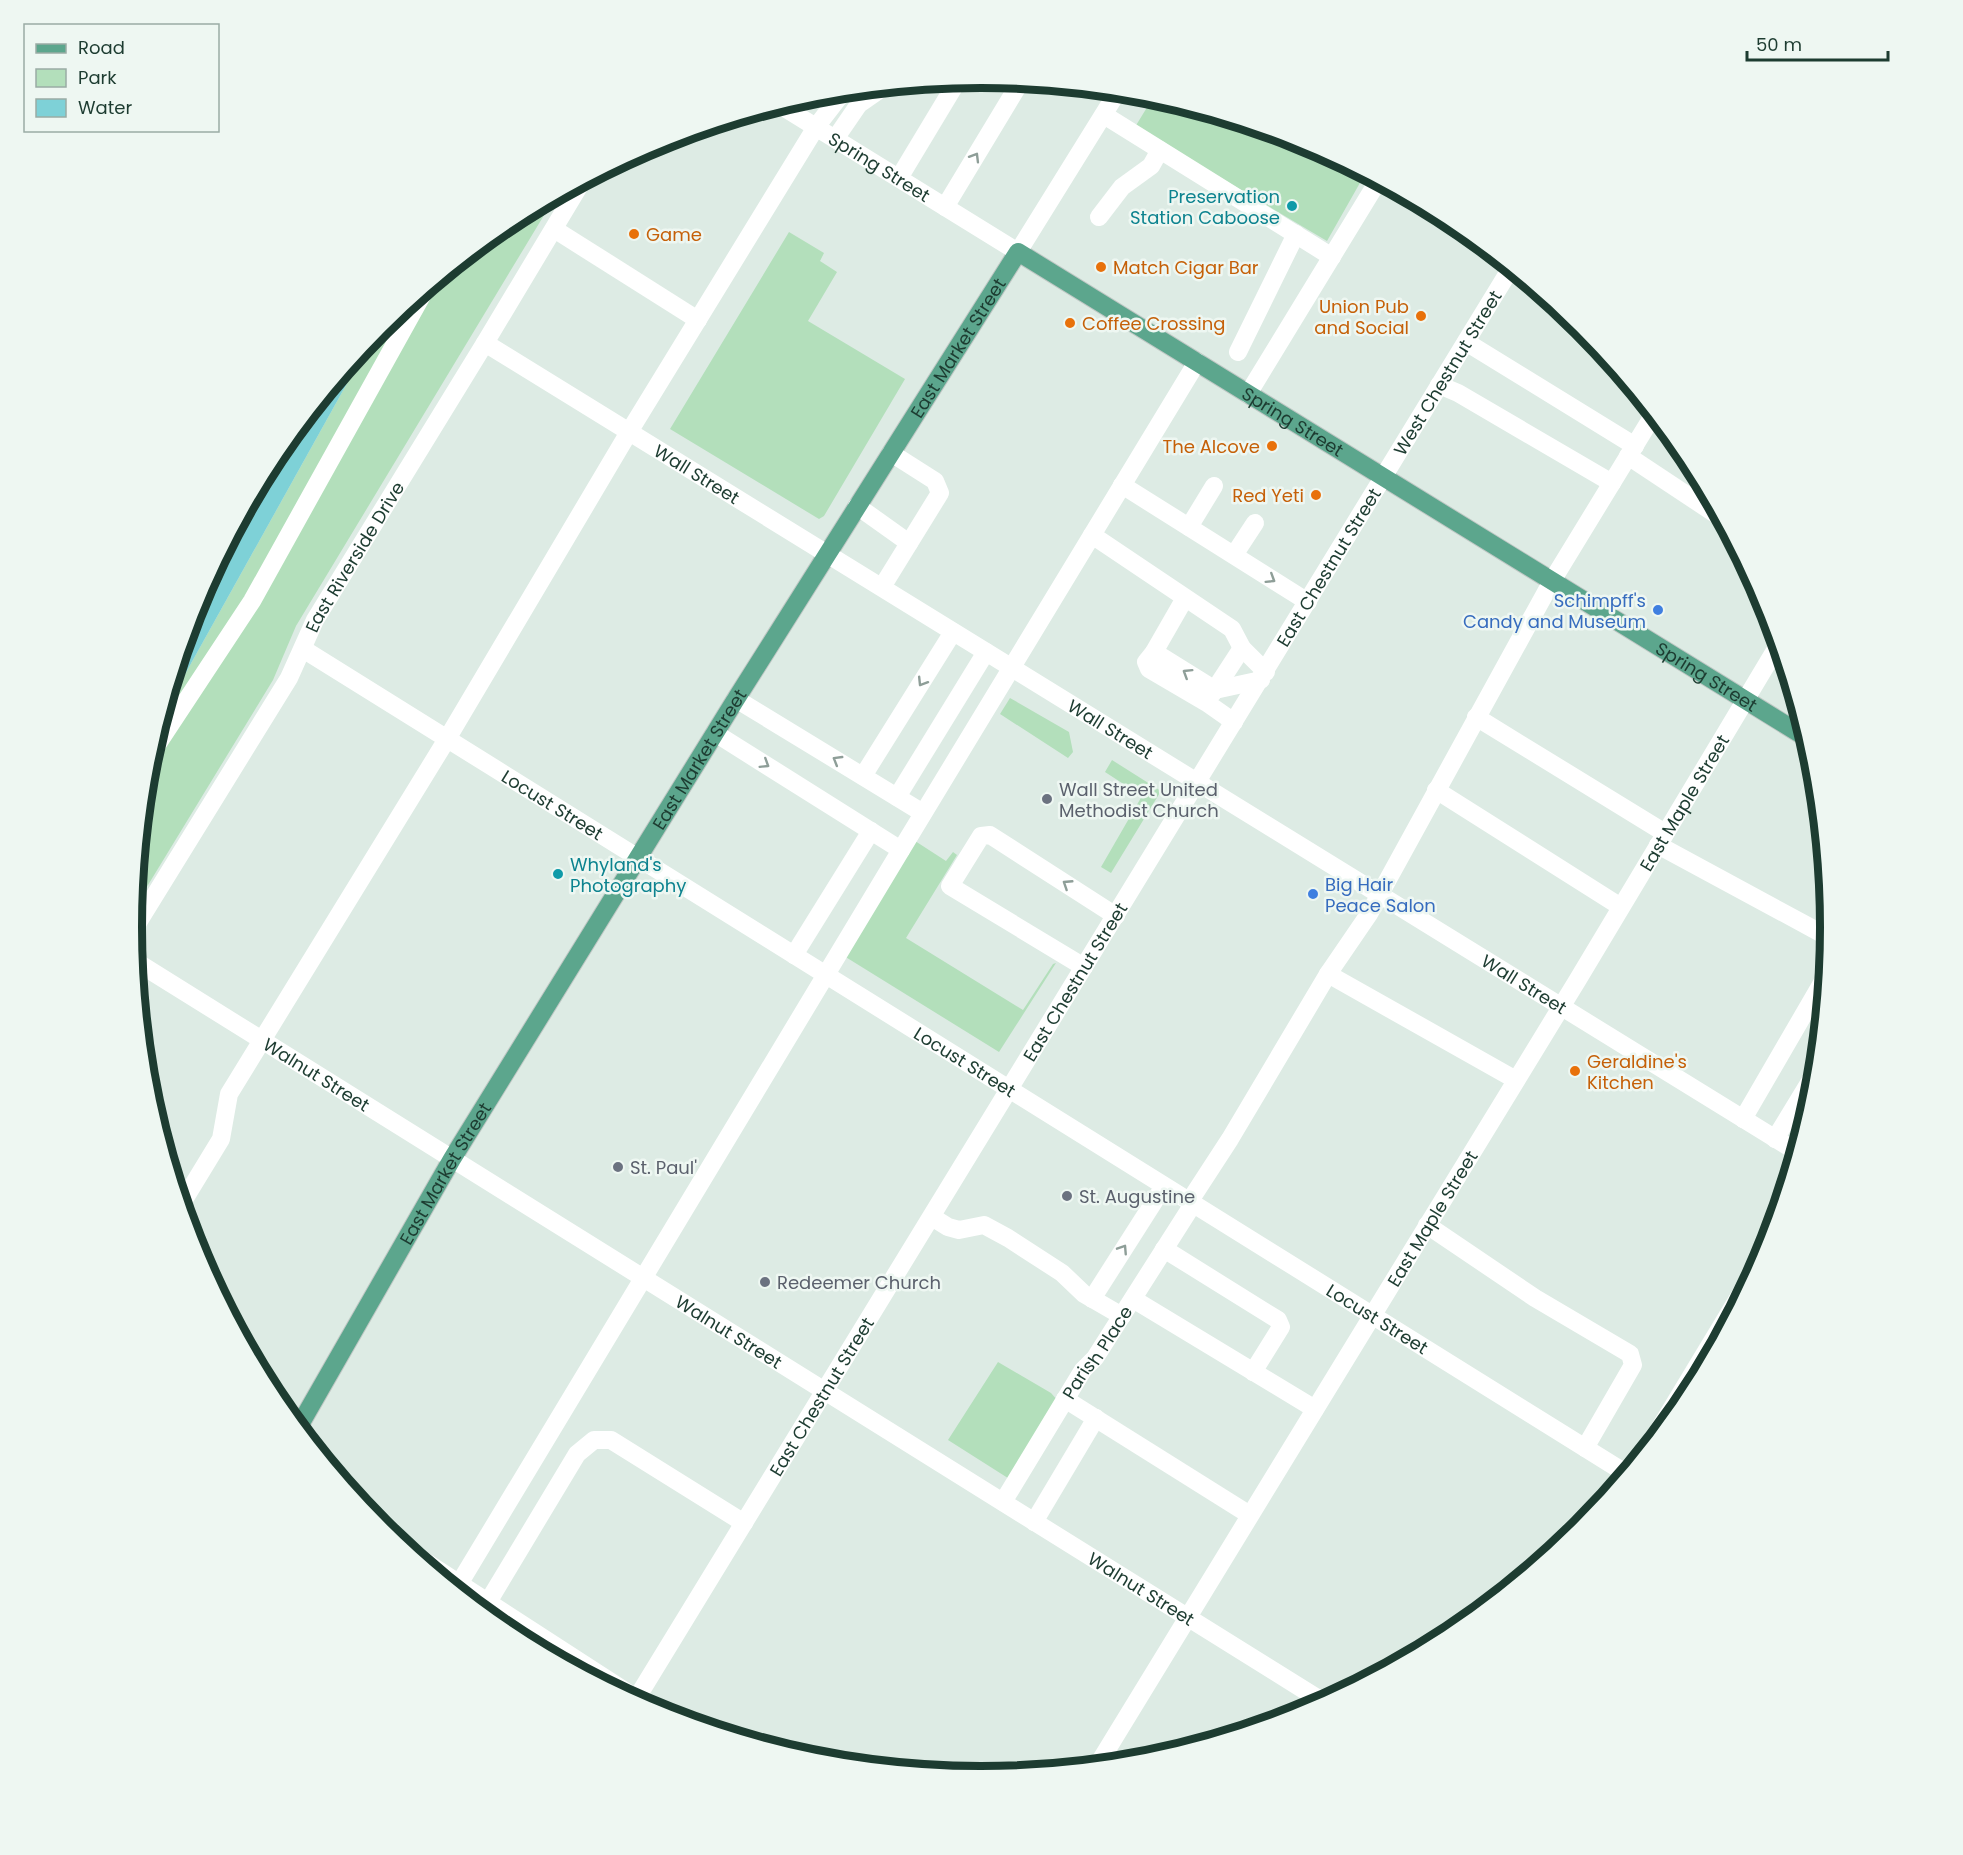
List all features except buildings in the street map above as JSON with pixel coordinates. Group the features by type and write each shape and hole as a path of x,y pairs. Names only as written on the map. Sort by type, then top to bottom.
{"main road":[{"name":"Spring Street","path":"1018,252 1797,732"},
{"name":"East Market Street","path":"303,1420 452,1159 736,699 1018,252"}],"street":[{"path":"899,178 953,89"},
{"path":"945,207 1016,89"},
{"path":"836,139 859,104 870,96"},
{"path":"1018,252 1113,100"},
{"path":"187,1196 221,1139 229,1094 447,739 629,432 833,103"},
{"name":"Spring Street","path":"790,111 1018,252"},
{"path":"1104,115 1332,257"},
{"path":"1099,217 1122,187 1151,166 1160,150"},
{"path":"1248,394 1375,187"},
{"name":"East Riverside Drive","path":"142,916 290,678 315,620 573,195"},
{"path":"554,229 698,320"},
{"path":"1238,352 1296,234"},
{"name":"West Chestnut Street","path":"1384,477 1507,274"},
{"path":"166,731 252,601 414,310"},
{"path":"1466,342 1631,451 1708,508"},
{"name":"Wall Street","path":"485,343 1791,1148"},
{"path":"459,1583 900,850 1197,362"},
{"path":"1439,385 1458,393 1612,483"},
{"name":"Parish Place","path":"1003,1502 1083,1370 1095,1358 1133,1299 1328,974 1368,914 1552,581 1650,421"},
{"path":"882,588 940,493 935,481 891,453"},
{"name":"East Chestnut Street","path":"640,1694 1384,477"},
{"path":"1122,485 1308,602"},
{"path":"1189,527 1214,486"},
{"path":"857,506 909,543"},
{"path":"1234,555 1254,523"},
{"path":"1092,535 1232,629 1242,648 1263,676 1211,697"},
{"path":"1185,598 1154,652 1211,697 1234,722"},
{"path":"863,776 953,632"},
{"path":"1211,697 1242,648"},
{"name":"Locust Street","path":"303,649 1621,1470"},
{"path":"897,797 986,652"},
{"name":"East Maple Street","path":"1102,1757 1774,652"},
{"path":"736,699 923,813"},
{"path":"1476,717 1661,839 1820,932"},
{"path":"715,733 900,850"},
{"path":"1436,790 1621,907"},
{"path":"794,955 871,831"},
{"path":"1084,967 950,886 981,836 990,835 1116,916"},
{"name":"Walnut Street","path":"143,967 1316,1697"},
{"path":"1328,974 1516,1080"},
{"path":"1743,1119 1818,989"},
{"path":"1775,1139 1804,1092"},
{"path":"1092,1299 1164,1186"},
{"path":"932,1217 948,1227 959,1230 984,1225 1062,1273 1084,1294 1122,1316"},
{"path":"1427,1225 1535,1298 1630,1354 1633,1365 1585,1448"},
{"path":"1164,1249 1278,1320 1281,1327 1253,1372"},
{"path":"1133,1299 1315,1409"},
{"path":"1065,1399 1250,1515"},
{"path":"1034,1522 1096,1418"},
{"path":"488,1602 577,1454 594,1440 611,1440 744,1523"},
{"path":"463,1586 587,1667"}],"green space":[{"path":"1148,106 1199,117 1303,152 1362,180 1327,241 1135,127"},
{"path":"547,210 296,626 273,680 143,893 150,818 159,764 178,686 354,371 388,334 428,297 471,262"},
{"path":"789,232 824,253 820,261 837,272 808,321 905,379 824,516 819,519 670,429"},
{"path":"1010,698 1069,732 1073,752 1068,758 1000,714"},
{"path":"1112,760 1161,791 1111,873 1101,867 1142,796 1105,772"},
{"path":"912,839 946,861 953,852 957,855 906,938 1023,1010 1053,964 1056,963 999,1052 844,956"},
{"path":"998,1362 1051,1393 1058,1401 1011,1480 948,1440"}],"water":[{"path":"354,371 178,686 206,606 255,508 284,461"}],"place":[{"name":"Preservation Station Caboose","path":"1292,206"},
{"name":"Game","path":"634,234"},
{"name":"Match Cigar Bar","path":"1101,267"},
{"name":"Union Pub and Social","path":"1421,316"},
{"name":"Coffee Crossing","path":"1070,323"},
{"name":"The Alcove","path":"1272,446"},
{"name":"Red Yeti","path":"1316,495"},
{"name":"Schimpff's Candy and Museum","path":"1658,610"},
{"name":"Wall Street United Methodist Church","path":"1047,799"},
{"name":"Whyland's Photography","path":"558,874"},
{"name":"Big Hair Peace Salon","path":"1313,894"},
{"name":"Geraldine's Kitchen","path":"1575,1071"},
{"name":"St. Paul'","path":"618,1167"},
{"name":"St. Augustine","path":"1067,1196"},
{"name":"Redeemer Church","path":"765,1282"}]}
